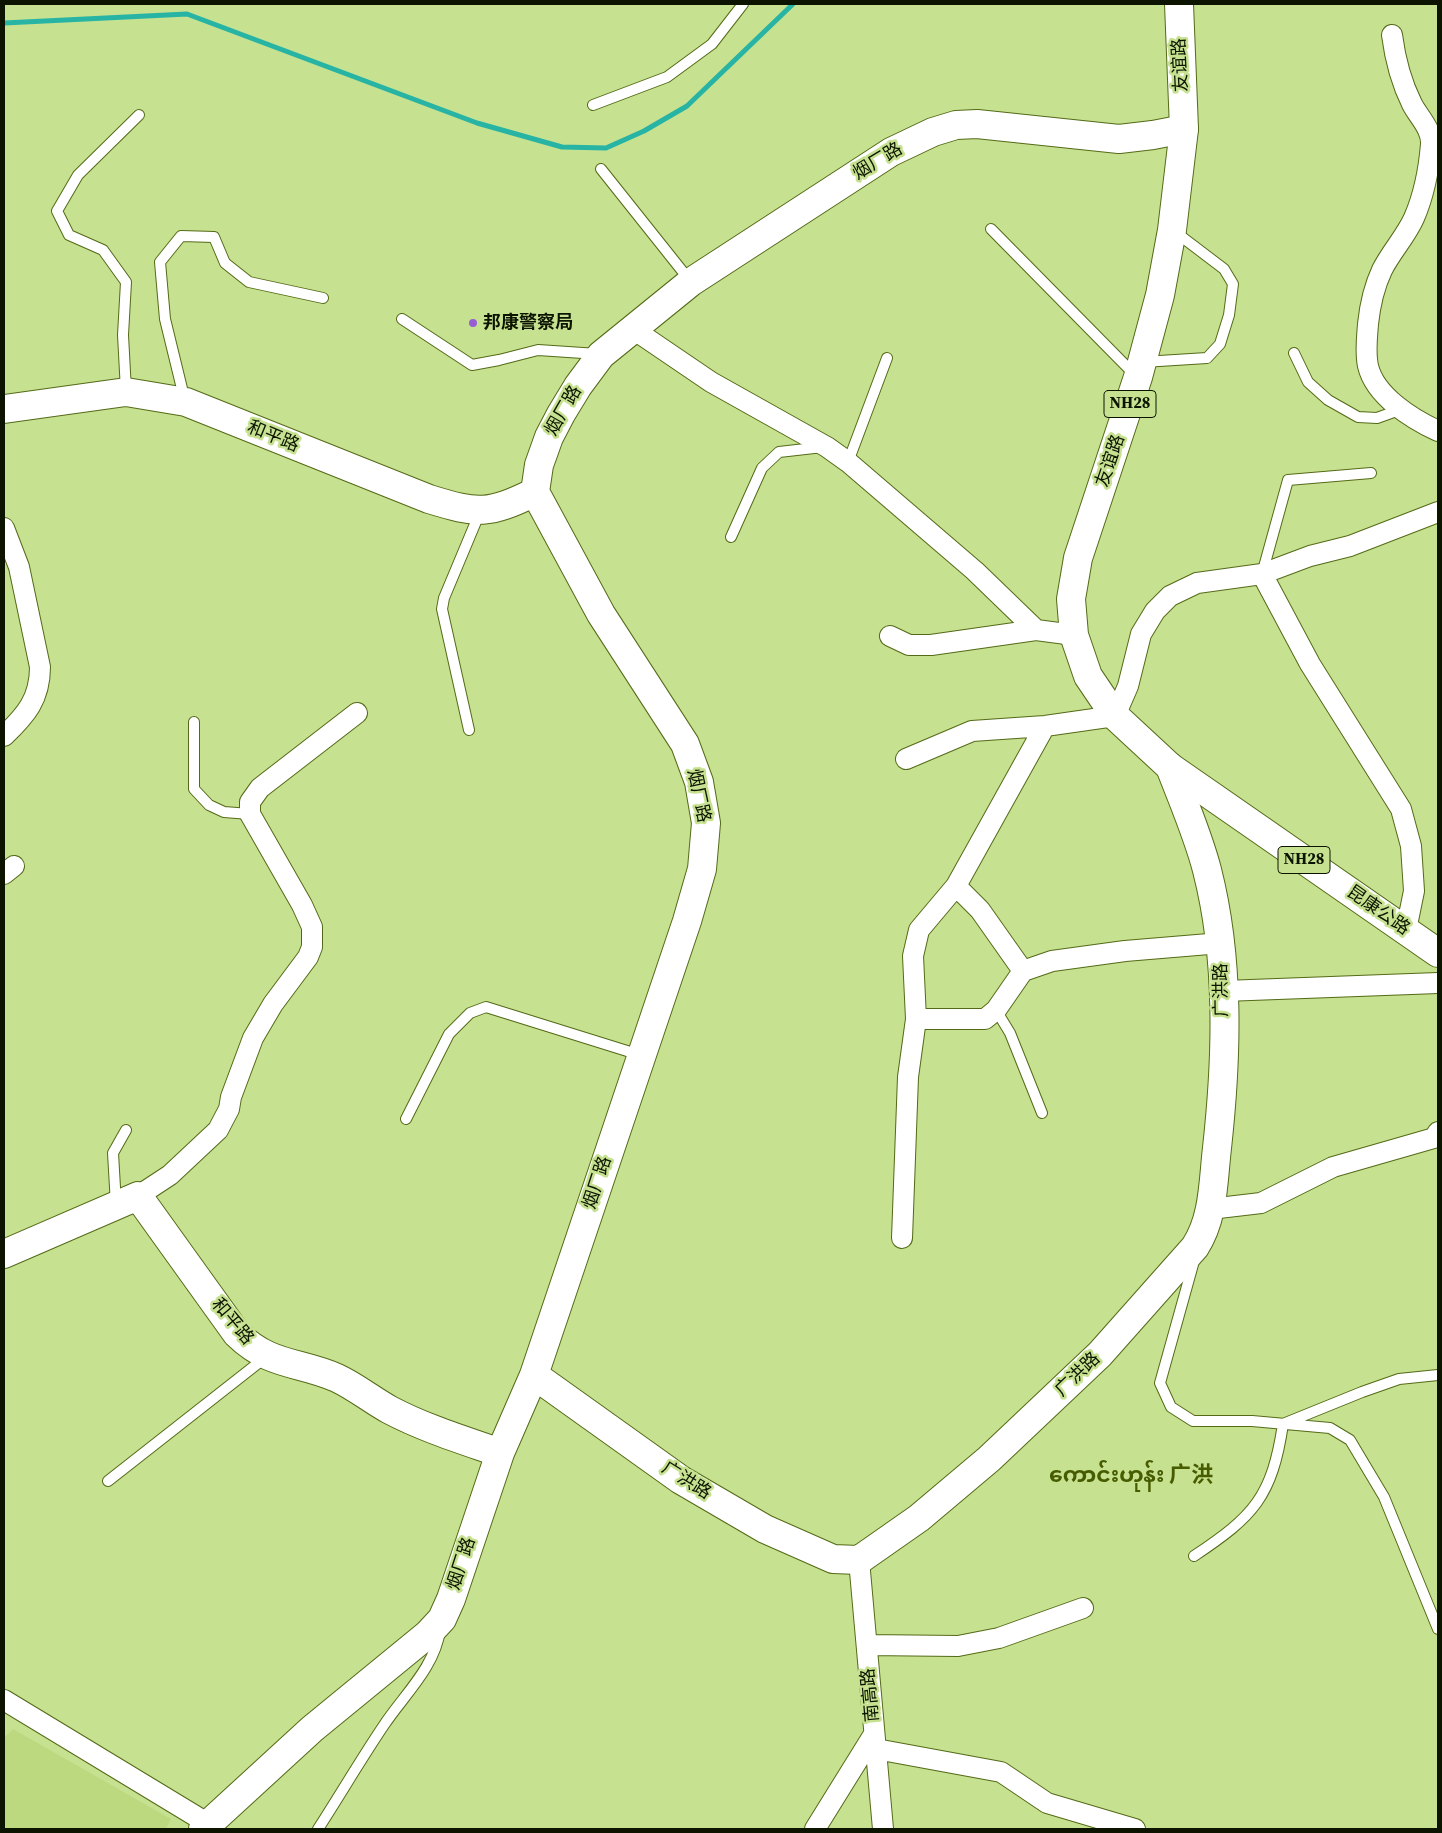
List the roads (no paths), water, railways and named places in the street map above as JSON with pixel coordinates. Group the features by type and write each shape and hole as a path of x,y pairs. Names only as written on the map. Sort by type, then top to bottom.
{"main road":[{"name":"友谊路","path":"1170,767 1115,716 1088,676 1074,634 1071,599 1078,558 1140,370 1160,295 1172,230 1184,129 1178,4"},
{"name":"烟厂路","path":"205,1826 312,1729 428,1634 442,1619 451,1599 500,1453 534,1375 640,1055 688,921 702,869 706,823 699,782 685,744 601,614 535,492 539,465 549,437 578,386 601,355 632,328 692,282 891,152 933,132 956,125 977,124 1119,138 1153,135 1184,129"},
{"name":"和平路","path":"4,409 126,392 186,402 429,499 481,512 506,506 535,492"},
{"name":"昆康公路","path":"1170,767 1435,951"},
{"name":"广洪路","path":"534,1375 681,1480 765,1529 833,1559 859,1560 919,1518 989,1460 1100,1354 1200,1239 1206,1229 1210,1209 1221,1108 1224,991 1221,943 1207,869 1170,767"},
{"name":"和平路","path":"127,1201 237,1334 251,1347 267,1356 336,1377 389,1410 426,1427 500,1453"},
{"path":"4,1254 127,1201"}],"street":[{"path":"1392,35 1401,76 1412,105 1423,121 1431,141 1428,172 1413,220 1382,269 1370,301 1366,341 1368,365 1372,378 1384,393 1402,409 1438,431"},
{"path":"632,328 711,382 827,447 848,462 975,571 1036,630"},
{"path":"906,759 972,731 1045,726 1115,716 1128,686 1141,634 1156,611 1170,596 1197,583 1262,574 1310,556 1350,546 1438,512"},
{"path":"4,528 18,567 40,667 40,684 35,700 20,721 4,736"},
{"path":"1262,574 1310,664 1401,809 1411,846 1414,890 1406,930"},
{"path":"890,636 909,645 931,645 1036,630 1074,634"},
{"path":"127,1201 170,1175 218,1130 229,1109 230,1097 253,1038 273,1004 308,958 312,947 312,927 302,905 250,814 250,802 260,788 357,713"},
{"path":"902,1238 908,1077 916,1019 913,956 919,930 956,886 1045,726"},
{"path":"956,886 980,910 1023,971"},
{"path":"916,1019 985,1019 996,1010 1023,971 1052,961 1125,951 1221,943"},
{"path":"1435,951 1438,979"},
{"path":"1224,991 1438,983"},
{"path":"1210,1209 1261,1203 1333,1167 1434,1138 1438,1132"},
{"name":"南高路","path":"859,1560 883,1829"},
{"path":"867,1645 958,1646 999,1638 1083,1608"},
{"path":"4,1700 205,1826"},
{"path":"814,1829 875,1742 1001,1772 1047,1803 1135,1829"}],"lane":[{"path":"593,105 667,77 712,44 743,4"},
{"path":"126,392 123,335 126,282 103,250 69,235 57,211 78,175 139,115"},
{"path":"601,169 692,282"},
{"path":"991,229 1140,370 1207,358 1220,344 1229,315 1233,284 1224,269 1172,230"},
{"path":"186,402 165,319 160,262 181,236 214,237 225,263 249,282 323,298"},
{"path":"402,319 472,364 499,360 538,350 601,355"},
{"path":"1294,354 1308,382 1328,400 1358,417 1377,418 1402,409"},
{"path":"848,462 887,358"},
{"path":"731,537 762,468 779,452 827,447"},
{"path":"1262,574 1288,480 1371,473"},
{"path":"469,730 442,608 444,598 481,512"},
{"path":"194,722 194,788 209,806 224,812 250,814"},
{"path":"406,1119 449,1034 470,1013 486,1007 640,1055"},
{"path":"996,1010 1010,1033 1042,1113"},
{"path":"126,1130 113,1153 127,1201"},
{"path":"1200,1239 1160,1383 1171,1407 1193,1421 1283,1424 1330,1428 1350,1440 1384,1497 1438,1629"},
{"path":"108,1481 267,1356"},
{"path":"1283,1424 1399,1379 1438,1375"},
{"path":"1194,1556 1229,1533 1251,1511 1265,1492 1278,1458 1283,1424"},
{"path":"318,1829 385,1724 422,1673 438,1643 442,1619"}],"waterway":[{"path":"4,23 187,14 477,123 562,147 606,148 644,131 687,106 793,4"}],"place":[{"name":"邦康警察局","path":"473,323"}],"district":[{"name":"ကောင်းဟုန်း 广洪","path":"1131,1476"}]}
